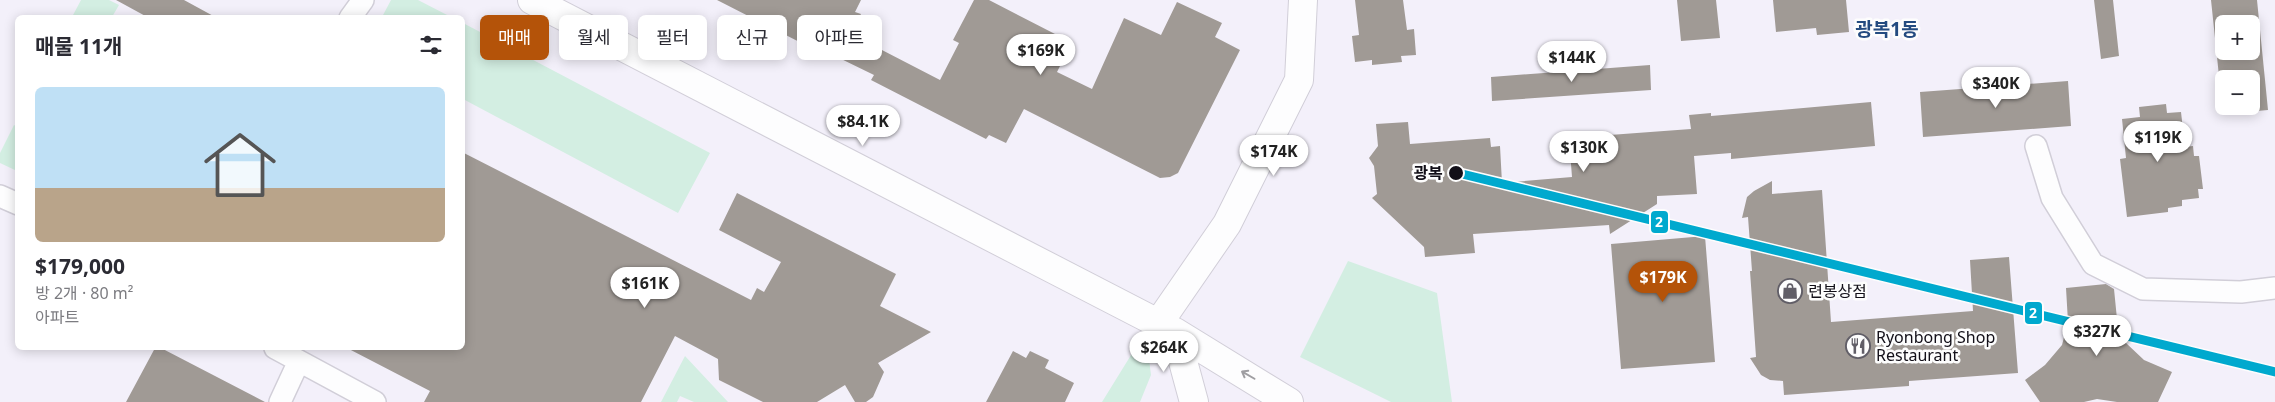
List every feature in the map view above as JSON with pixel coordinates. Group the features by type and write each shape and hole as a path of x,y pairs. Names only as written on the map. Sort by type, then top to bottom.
{"main road":[{"path":"532,0 1166,328 1289,402"},
{"path":"1166,328 1227,224 1299,80 1303,0"},
{"path":"1166,328 1194,402"}],"lane":[{"path":"352,15 364,0"},
{"path":"2036,146 2052,198 2093,264 2143,289 2242,292 2275,288"},
{"path":"0,196 15,203"},
{"path":"279,350 375,402"},
{"path":"280,402 299,360"}],"green space":[{"path":"81,0 109,0 119,5 113,15 73,15"},
{"path":"391,0 418,0 447,15 383,15"},
{"path":"465,24 480,32 480,60 533,60 710,153 678,213 465,100"},
{"path":"14,125 15,170 0,163 0,153"},
{"path":"1348,261 1437,293 1452,402 1391,402 1300,357"},
{"path":"1136,347 1149,359 1151,375 1140,402 1102,402"},
{"path":"685,356 728,402 694,402 680,396 677,402 661,402"}],"building":[{"path":"116,0 184,0 212,15 144,15"},
{"path":"717,0 861,0 855,12 860,15 797,15 797,41 787,36 787,15 746,15"},
{"path":"974,0 989,0 1055,34 1053,39 1064,44 1054,64 1060,66 1057,72 1092,89 1124,18 1161,35 1177,2 1222,23 1215,37 1240,50 1178,173 1170,177 1160,178 1024,109 1006,143 989,135 986,139 871,80 874,75 843,60 882,60 882,50 940,80 959,43 953,40"},
{"path":"1355,0 1403,0 1407,30 1414,29 1416,55 1401,56 1402,62 1372,65 1372,60 1355,62 1352,36 1359,35"},
{"path":"1677,0 1716,0 1720,38 1681,41"},
{"path":"1773,0 1846,0 1849,32 1817,35 1816,28 1776,32"},
{"path":"2094,0 2113,0 2119,56 2101,59"},
{"path":"2211,0 2257,0 2258,15 2215,15 2215,38"},
{"path":"2260,30 2268,110 2260,111 2260,70 2218,70 2217,60 2260,60"},
{"path":"1650,65 1651,90 1492,101 1491,77"},
{"path":"2068,81 2071,126 1923,137 1920,92"},
{"path":"1871,102 1875,146 1731,159 1731,153 1694,156 1697,194 1657,196 1657,204 1610,234 1609,225 1473,234 1475,253 1425,257 1424,247 1372,198 1377,194 1374,166 1369,158 1378,146 1376,124 1408,122 1410,144 1490,138 1491,147 1500,146 1502,183 1572,177 1569,138 1691,129 1689,115 1711,113 1711,116"},
{"path":"2166,104 2167,113 2181,112 2185,147 2193,146 2194,156 2199,156 2203,189 2198,189 2199,198 2182,200 2182,206 2168,208 2168,212 2127,217 2120,159 2126,158 2122,119 2140,117 2139,107"},
{"path":"465,154 751,300 757,288 764,292 781,262 719,230 737,193 896,274 880,306 931,332 878,363 884,372 873,397 866,402 855,402 845,385 817,402 763,402 719,380 718,359 675,336 641,402 424,402 430,391 351,350 465,350"},
{"name":"련봉상점","path":"1772,181 1772,194 1822,190 1831,322 1973,311 1970,260 2009,257 2018,373 1909,381 1909,386 1784,395 1783,381 1770,380 1761,375 1750,358 1756,357 1750,271 1752,271 1748,217 1742,218 1747,197"},
{"path":"1705,236 1715,362 1621,369 1611,244"},
{"path":"2106,284 2114,289 2117,319 2126,343 2144,360 2172,372 2158,402 2117,402 2097,399 2084,402 2040,402 2025,380 2045,365 2062,345 2068,322 2066,288"},
{"path":"154,350 165,350 265,402 126,402"},
{"path":"1013,351 1026,358 1030,351 1049,360 1045,368 1074,383 1065,402 986,402"}],"transit line":[{"name":"2","path":"1454,172 2275,372"}],"place":[{"name":"광복","path":"1456,173"},
{"name":"련봉상점","path":"1790,291"},
{"name":"Ryonbong Shop Restaurant","path":"1858,346"}],"district":[{"name":"광복1동","path":"1887,29"}]}
